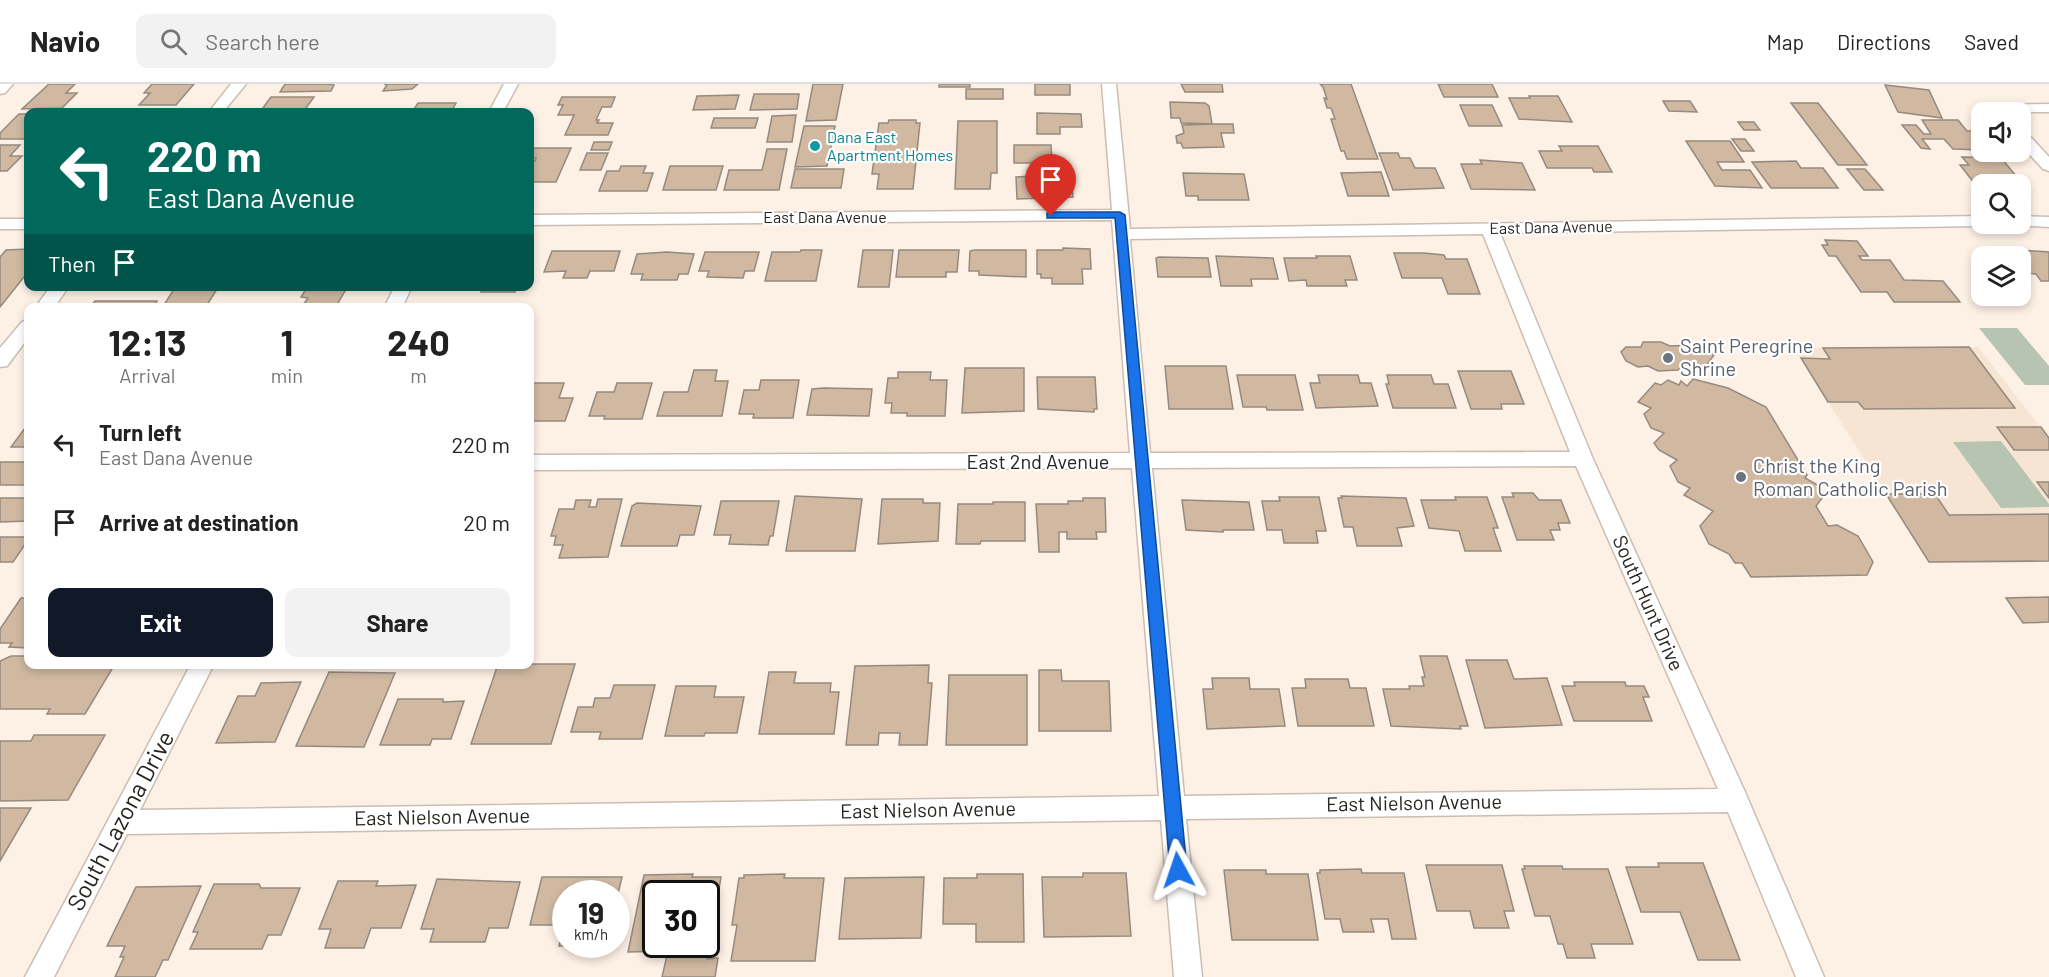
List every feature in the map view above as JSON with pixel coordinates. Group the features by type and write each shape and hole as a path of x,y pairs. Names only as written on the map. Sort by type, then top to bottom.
{"street":[{"path":"0,90 6,84"},
{"path":"219,108 238,84"},
{"path":"498,108 511,84"},
{"path":"1109,84 1188,977"},
{"path":"2031,109 2049,108"},
{"path":"2031,146 2049,166"},
{"name":"East Dana Avenue","path":"534,220 1489,228 1971,221"},
{"path":"2031,221 2049,222"},
{"path":"0,224 24,224"},
{"name":"South Hunt Drive","path":"1489,228 1583,459 1736,800 1810,977"},
{"path":"48,303 57,291"},
{"path":"0,361 24,331"},
{"name":"East 2nd Avenue","path":"534,463 1583,459"},
{"name":"South Lazona Drive","path":"39,977 200,669"},
{"name":"East Nielson Avenue","path":"120,822 1736,800"}],"shaded area":[{"path":"1978,347 2049,438 2049,561 1929,562 1794,348"}],"green space":[{"path":"1979,328 2017,328 2049,366 2049,385 2025,385"},
{"path":"2001,441 2049,507 2001,508 1953,442"}],"building":[{"path":"49,84 75,84 66,93 77,93 62,108 22,109"},
{"path":"152,84 194,84 176,105 139,105 150,93 144,93"},
{"path":"285,84 334,85 331,91 280,92"},
{"path":"384,84 418,84 412,89 383,91 387,85"},
{"name":"Dana East Apartment Homes","path":"813,84 843,84 836,120 806,121"},
{"path":"939,84 970,84 970,87 939,87"},
{"path":"1035,84 1070,84 1070,95 1035,95"},
{"path":"1181,84 1222,84 1223,92 1185,92"},
{"path":"1320,84 1351,84 1378,159 1347,159 1344,151 1341,151 1331,119 1335,119 1331,108 1327,108 1324,98 1327,99"},
{"path":"1438,84 1492,84 1498,97 1444,97"},
{"path":"1885,85 1929,90 1942,118 1898,112"},
{"path":"966,89 1003,89 1003,99 966,99"},
{"path":"754,94 799,94 797,109 750,110"},
{"path":"739,95 735,109 693,110 697,96"},
{"path":"1529,96 1558,96 1572,122 1519,119 1509,98 1530,98"},
{"path":"271,97 314,97 306,108 263,108"},
{"path":"562,97 615,97 611,107 602,107 596,120 599,120 597,123 613,123 608,135 565,135 574,115 558,115 563,105 558,105"},
{"path":"1663,101 1690,101 1697,112 1669,111"},
{"path":"1170,102 1205,103 1209,106 1212,124 1181,123 1180,118 1171,118"},
{"path":"418,103 456,103 453,108 415,108"},
{"path":"1791,103 1818,103 1867,165 1838,165"},
{"path":"1460,105 1492,105 1502,126 1469,126"},
{"path":"1037,113 1081,114 1082,127 1060,127 1060,134 1037,134"},
{"path":"19,114 24,114 24,139 0,139 0,133"},
{"path":"796,115 792,142 767,142 772,116"},
{"path":"714,118 758,118 755,128 711,128"},
{"path":"889,120 916,120 916,123 920,123 913,189 877,189 879,174 872,174 879,123 888,123"},
{"path":"1922,120 1958,120 1967,131 1971,131 1971,150 1953,149 1944,139 1922,139 1930,149 1921,148 1902,125 1916,125 1924,134 1931,134"},
{"path":"958,121 997,121 997,173 991,173 990,189 955,189"},
{"path":"1738,122 1754,122 1760,130 1744,130"},
{"path":"1233,124 1234,133 1221,133 1224,147 1183,148 1181,143 1177,143 1176,136 1184,133 1182,125"},
{"name":"Dana East Apartment Homes","path":"804,126 835,126 827,166 795,167"},
{"path":"1732,139 1745,139 1754,151 1741,151"},
{"path":"1686,141 1730,141 1744,162 1717,162 1722,170 1750,170 1762,188 1715,186"},
{"path":"594,142 612,142 609,150 591,150"},
{"path":"0,145 20,145 10,156 22,156 7,171 0,171"},
{"path":"1014,145 1051,145 1052,163 1014,163"},
{"path":"1559,146 1598,146 1612,172 1594,172 1592,168 1547,168 1539,151 1562,151"},
{"path":"534,148 571,148 556,182 534,182 536,158 534,158"},
{"path":"767,149 787,149 779,190 724,190 729,170 762,170"},
{"path":"587,153 608,153 601,170 580,170"},
{"path":"1379,153 1398,153 1400,158 1410,158 1415,168 1435,168 1444,188 1393,190"},
{"path":"1962,157 1971,157 1971,162 2004,162 2014,174 1971,174 1971,179 1960,165 1969,165"},
{"path":"1480,160 1522,163 1535,190 1471,189 1461,164 1482,164"},
{"path":"1796,161 1801,168 1823,168 1838,188 1771,188 1752,162"},
{"path":"621,166 646,166 643,173 653,173 647,191 599,191 607,171 619,171"},
{"path":"670,166 723,166 716,190 663,190"},
{"name":"Dana East Apartment Homes","path":"795,169 844,169 841,188 791,188"},
{"path":"1847,169 1865,169 1883,190 1864,190"},
{"path":"1381,172 1389,196 1348,196 1341,173"},
{"path":"1183,173 1244,174 1249,200 1198,200 1198,196 1186,196"},
{"path":"1033,176 1033,179 1071,176 1073,197 1017,199 1016,177"},
{"path":"1825,240 1857,241 1868,256 1859,256 1862,260 1890,260 1904,280 1943,281 1960,302 1894,302 1887,292 1861,292 1836,256 1829,256 1822,245 1828,245"},
{"path":"1063,248 1090,249 1091,269 1082,269 1083,284 1052,284 1052,278 1041,278 1041,274 1037,274 1037,250 1063,250"},
{"path":"24,249 24,277 0,307 0,257 6,250"},
{"path":"801,250 822,250 816,281 765,281 772,252 800,252"},
{"path":"863,250 893,250 889,287 858,287"},
{"path":"899,250 959,250 957,272 946,272 946,277 896,277"},
{"path":"1026,250 1026,277 979,275 979,271 969,271 970,251"},
{"path":"552,251 620,251 614,271 590,271 587,278 563,278 566,271 544,272"},
{"path":"2031,251 2049,252 2049,281 2041,281 2036,274 2031,274"},
{"path":"667,252 694,254 688,274 679,274 677,280 641,280 643,274 631,274 637,254"},
{"path":"705,252 759,252 754,271 745,271 743,278 707,277 709,271 699,271"},
{"path":"1394,253 1424,253 1444,255 1446,259 1467,259 1480,294 1448,294 1442,278 1402,278"},
{"path":"1216,256 1273,258 1278,279 1251,279 1252,286 1221,286"},
{"path":"1316,256 1350,256 1357,280 1345,280 1347,286 1307,286 1306,280 1289,281 1284,258 1317,258"},
{"path":"1156,258 1208,258 1211,277 1158,277"},
{"path":"173,291 216,291 208,303 165,303"},
{"path":"305,291 345,291 338,303 304,303 308,298 301,297"},
{"path":"482,291 515,291 515,292"},
{"path":"95,301 157,301 156,303 94,303"},
{"name":"Saint Peregrine Shrine","path":"1643,342 1661,342 1670,346 1694,345 1714,355 1706,366 1658,371 1648,366 1638,367 1626,361 1621,352 1626,347 1641,347"},
{"path":"1969,347 2015,408 1864,409 1858,402 1828,402 1801,358 1830,359 1823,348"},
{"path":"1165,366 1226,366 1233,409 1169,409"},
{"path":"965,368 1024,368 1024,411 962,413"},
{"path":"694,370 717,370 715,381 728,381 722,416 657,416 664,392 688,392"},
{"path":"1458,371 1511,371 1524,404 1501,404 1502,409 1471,409"},
{"path":"898,372 931,372 930,380 947,380 945,416 907,416 907,413 891,413 892,403 885,403 888,378 898,378"},
{"path":"1237,375 1295,375 1303,410 1243,407"},
{"path":"1318,375 1358,375 1360,383 1371,383 1378,406 1316,408 1310,383 1320,383"},
{"path":"1387,375 1431,375 1434,384 1448,384 1456,408 1393,408 1386,384 1389,384"},
{"path":"1037,377 1095,377 1097,409 1094,409 1094,412 1038,409"},
{"name":"Christ the King Roman Catholic Parish","path":"1693,379 1728,388 1766,407 1807,475 1805,478 1821,487 1818,491 1825,494 1816,506 1828,526 1837,525 1858,536 1873,562 1867,575 1751,577 1742,563 1735,563 1729,554 1709,544 1700,526 1713,511 1684,495 1690,488 1678,482 1670,466 1677,460 1659,450 1654,443 1664,433 1651,428 1644,414 1651,408 1638,402 1655,383 1661,385 1668,380 1679,385 1681,381 1687,386"},
{"path":"761,380 799,380 793,418 753,418 754,414 739,414 744,390 759,390"},
{"path":"534,383 564,383 559,398 573,398 565,421 534,421"},
{"path":"617,383 652,383 642,419 604,419 605,416 589,416 597,392 614,392"},
{"path":"812,389 872,389 869,416 807,415"},
{"path":"1997,427 2041,427 2049,438 2049,450 2014,450"},
{"path":"24,429 24,447 11,447"},
{"path":"0,462 24,462 24,485 0,485"},
{"path":"2037,482 2049,482 2049,498"},
{"path":"1512,493 1533,493 1539,500 1561,500 1570,523 1558,523 1560,530 1550,530 1554,540 1517,540 1502,497 1514,497"},
{"path":"1886,494 1935,494 1949,515 2049,514 2049,561 1929,562"},
{"path":"795,496 862,499 855,551 786,551"},
{"path":"1341,496 1406,498 1414,526 1397,528 1402,546 1357,546 1353,527 1344,527 1338,498 1342,498"},
{"path":"1279,497 1319,497 1326,531 1316,531 1318,543 1284,543 1282,530 1267,530 1262,501 1280,501"},
{"path":"1455,497 1487,497 1498,528 1493,528 1501,551 1465,551 1459,531 1429,528 1421,500 1456,500"},
{"path":"0,498 24,498 24,521 0,522"},
{"path":"1083,498 1105,498 1106,532 1096,532 1097,539 1067,539 1067,532 1059,532 1059,552 1039,552 1036,504 1068,504 1068,501 1083,501"},
{"path":"598,499 622,499 608,557 559,558 563,545 554,545 556,536 551,536 559,509 574,509 576,500 591,500 589,507 596,507"},
{"path":"882,499 923,499 923,503 940,503 938,541 878,544"},
{"path":"1182,500 1249,502 1254,530 1223,530 1223,532 1186,530"},
{"path":"721,501 779,501 773,536 770,536 768,545 729,544 731,535 714,535"},
{"path":"993,502 1025,502 1025,541 981,541 980,544 956,544 958,504 993,504"},
{"path":"637,503 701,506 694,535 680,535 677,546 621,546 632,506"},
{"path":"0,537 24,537 24,546 13,562 0,562"},
{"path":"2049,597 2049,622 2023,623 2006,598"},
{"path":"21,598 24,598 24,648 9,647 12,643 0,643 0,629"},
{"path":"11,656 24,656 24,669 112,669 85,714 47,714 50,709 0,709 0,661"},
{"path":"1420,656 1447,656 1468,726 1460,726 1461,729 1391,726 1383,689 1410,689 1409,686 1424,686 1422,677 1425,677"},
{"path":"1466,660 1507,660 1514,679 1547,678 1562,725 1485,728"},
{"path":"534,664 575,664 551,744 471,744 496,669 534,669"},
{"path":"929,665 928,683 932,683 927,745 899,745 900,733 879,733 878,745 846,745 855,666"},
{"path":"1039,670 1061,670 1062,681 1109,681 1111,731 1039,731"},
{"path":"329,672 395,673 364,747 296,746"},
{"path":"769,672 796,672 794,683 831,683 830,692 839,692 834,734 759,734"},
{"path":"949,675 1027,675 1027,745 946,745"},
{"path":"1212,678 1249,678 1250,689 1279,689 1285,726 1207,729 1203,689 1213,689"},
{"path":"1305,679 1348,679 1350,688 1366,688 1374,726 1298,726 1292,688 1306,688"},
{"path":"301,682 275,742 216,743 238,696 255,696 261,683"},
{"path":"1574,682 1625,682 1626,686 1644,686 1649,697 1643,697 1652,721 1574,721 1562,686 1575,686"},
{"path":"614,685 655,685 642,739 599,739 601,732 571,732 578,707 593,707 595,698 610,698"},
{"path":"676,686 716,686 714,697 744,697 737,733 665,736"},
{"path":"398,699 464,701 451,739 432,739 430,745 380,745"},
{"path":"34,735 105,735 68,800 0,801 0,741 31,741"},
{"path":"0,808 31,808 0,861"},
{"path":"1658,863 1703,863 1740,960 1698,960 1680,912 1641,912 1626,867 1659,867"},
{"path":"1426,865 1502,865 1514,911 1504,911 1509,928 1474,928 1470,911 1437,911"},
{"path":"1524,866 1608,869 1633,944 1591,944 1595,958 1567,958 1563,944 1558,944 1550,916 1535,916 1522,869 1525,869"},
{"path":"1361,869 1362,873 1404,873 1416,939 1392,939 1388,919 1371,919 1374,932 1343,932 1340,919 1325,919 1317,873 1320,873 1320,870"},
{"path":"1224,870 1266,870 1266,874 1308,874 1318,940 1232,940"},
{"path":"1083,873 1126,873 1131,936 1044,937 1042,877 1083,877"},
{"path":"693,874 692,877 721,877 720,883 720,880 643,880 644,875"},
{"path":"785,874 784,878 824,878 815,961 731,961 737,925 732,925 739,878 744,878 744,875"},
{"path":"977,874 1023,874 1024,942 976,942 976,924 943,924 944,878 977,878"},
{"path":"542,877 622,877 621,880 552,880 552,925 530,925"},
{"path":"924,877 921,938 839,939 845,878"},
{"path":"437,879 520,882 508,928 489,928 485,942 430,942 434,929 421,929"},
{"path":"338,881 378,881 376,886 416,885 401,928 371,928 364,948 325,948 331,929 319,929"},
{"path":"214,884 259,884 261,888 300,888 281,935 268,935 262,949 190,949 198,932 193,932"},
{"path":"642,885 642,952 630,952"},
{"path":"201,886 168,960 163,960 155,977 115,977 124,957 120,957 125,946 107,946 136,887"},
{"path":"666,958 718,958 715,977 662,977"}],"place":[{"name":"Dana East Apartment Homes","path":"815,146"},
{"name":"Saint Peregrine Shrine","path":"1668,358"},
{"name":"Christ the King Roman Catholic Parish","path":"1741,477"}],"route":[{"path":"1051,216 1120,215 1178,870"}]}
